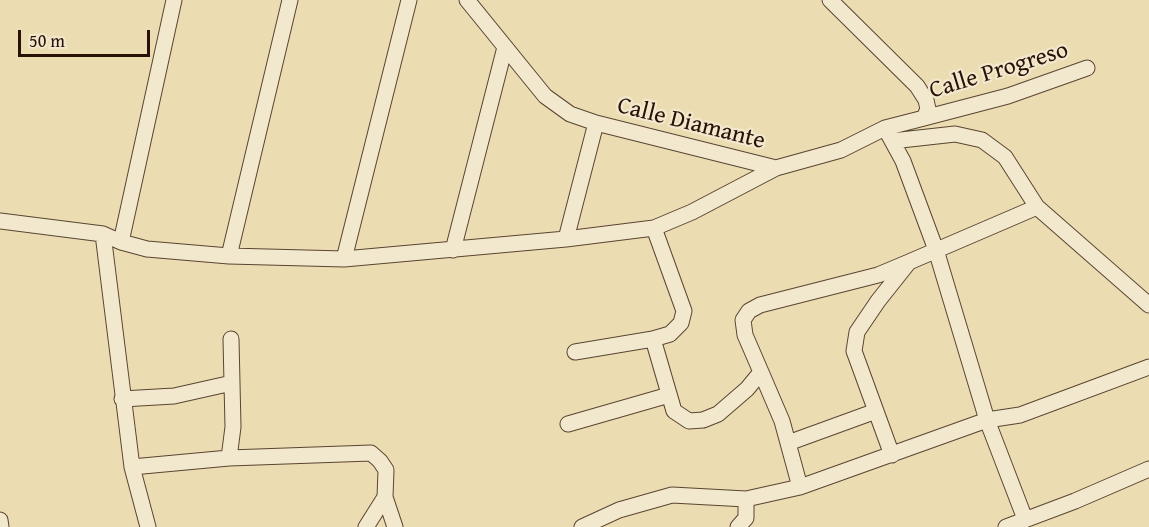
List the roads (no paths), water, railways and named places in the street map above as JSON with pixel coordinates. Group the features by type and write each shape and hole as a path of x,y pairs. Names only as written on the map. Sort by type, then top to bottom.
{"street":[{"path":"120,242 174,0"},
{"path":"228,256 290,0"},
{"path":"344,259 409,0"},
{"name":"Calle Diamante","path":"467,0 545,96 570,114 596,123 776,168"},
{"path":"830,0 917,86 926,99 928,109 924,118"},
{"path":"453,250 505,47"},
{"name":"Calle Progreso","path":"888,134 924,118 1008,96 1088,68"},
{"path":"566,239 596,123"},
{"path":"888,134 903,161 936,250 987,420 1025,519"},
{"path":"0,221 103,234 120,242 147,249 228,256 344,259 453,250 654,228 693,212 776,168 841,150 864,138 888,134 956,134 982,140 1005,156 1037,207 1149,305"},
{"path":"800,487 782,421 745,335 744,320 749,311 760,305 878,275 1037,207"},
{"path":"575,352 653,339 670,334 681,323 684,311 654,228"},
{"path":"103,234 132,467 148,527"},
{"path":"892,455 854,351 857,332 909,262"},
{"path":"229,458 233,427 231,339"},
{"path":"653,339 674,411 689,421 703,420 718,414 747,389 761,372"},
{"path":"582,527 619,510 672,495 746,500 800,487 987,420 1020,415 1149,368"},
{"path":"122,399 174,396 232,383"},
{"path":"568,424 669,396"},
{"path":"788,443 876,411"},
{"path":"132,467 229,458 371,453 386,471 385,497 394,527"},
{"path":"1006,527 1075,501 1149,469"},
{"path":"366,527 385,497"},
{"path":"738,527 746,518 746,500"},
{"path":"0,520 1,527"}]}
